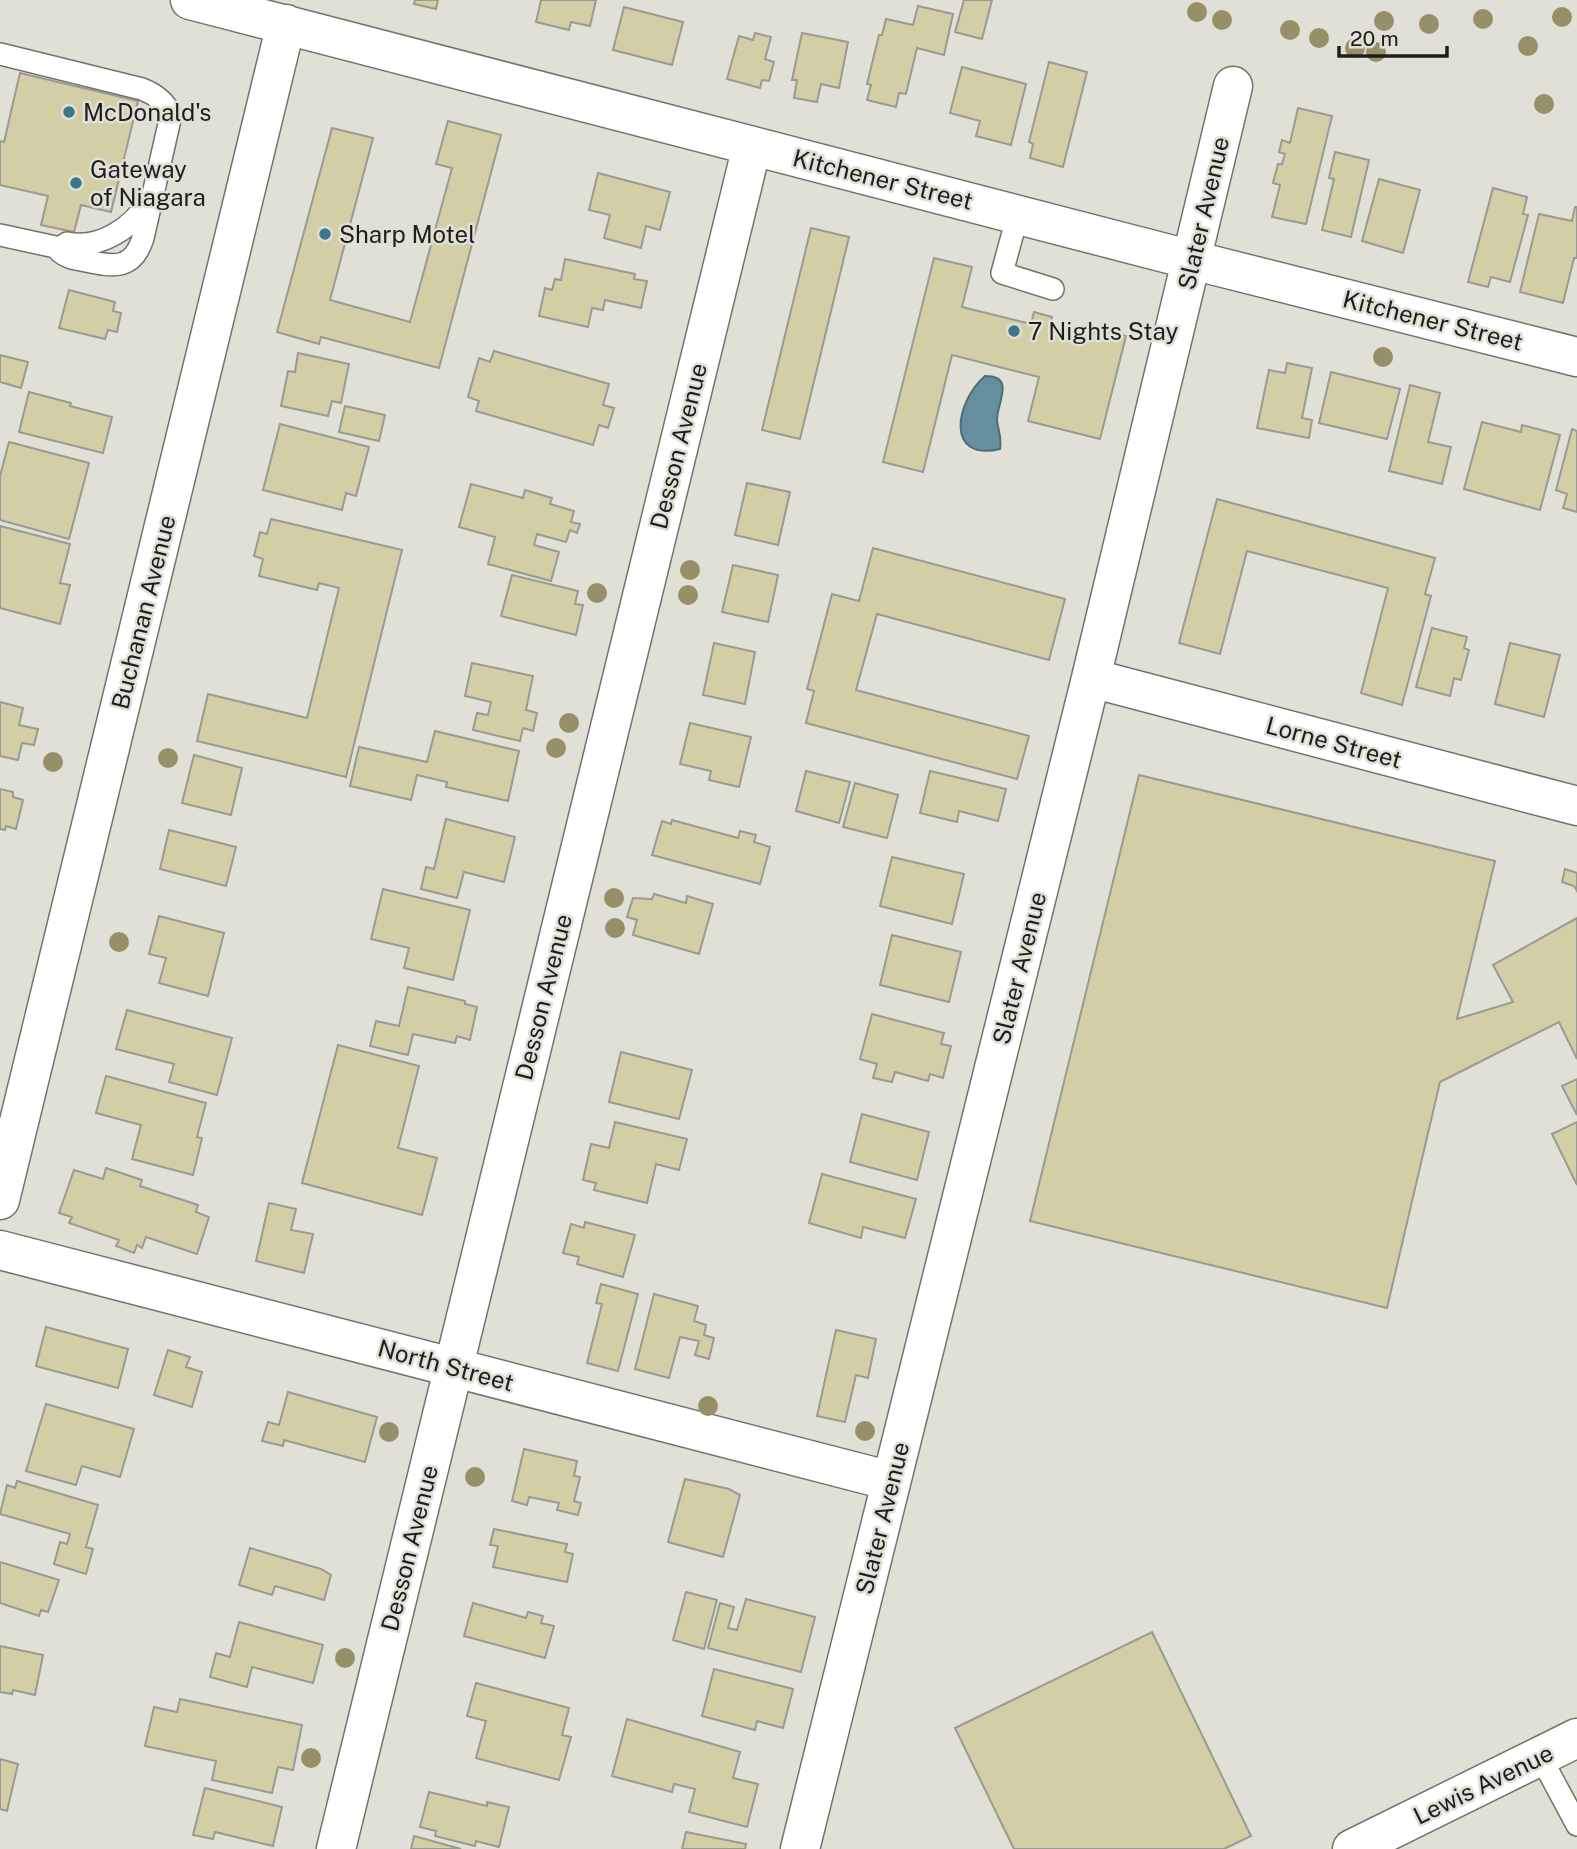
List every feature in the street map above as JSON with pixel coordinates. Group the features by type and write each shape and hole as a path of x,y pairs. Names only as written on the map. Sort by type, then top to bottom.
{"street":[{"name":"Kitchener Street","path":"190,0 1577,357"},
{"name":"Buchanan Avenue","path":"0,1200 286,24"},
{"name":"Slater Avenue","path":"800,1849 1091,678 1233,86"},
{"name":"Desson Avenue","path":"336,1849 752,146"},
{"name":"Lorne Street","path":"1091,678 1577,806"},
{"name":"North Street","path":"0,1250 891,1481"},
{"name":"Lewis Avenue","path":"1352,1849 1577,1738"}],"lane":[{"path":"0,54 142,89 157,96 171,115 140,248 128,262 113,265 65,256 60,252 60,248"},
{"path":"0,235 60,248 67,243 83,246 97,243 125,227 141,213 156,184"},
{"path":"1018,214 1002,273 1053,289"},
{"path":"1540,1756 1577,1825"}],"water":[{"path":"985,376 1000,380 1003,391 997,420 1000,449 982,451 970,447 963,438 961,427 967,400"}],"building":[{"path":"415,0 438,0 436,9 414,4"},
{"path":"541,0 596,0 590,26 571,22 569,30 536,22"},
{"path":"964,0 992,0 982,39 955,32"},
{"path":"918,6 953,14 944,55 917,48 906,94 899,93 896,107 867,100 871,85 867,84 879,35 882,35 886,19 913,25"},
{"path":"624,7 683,22 672,65 613,50"},
{"path":"755,33 771,37 765,59 774,62 769,81 762,80 760,88 727,79 739,36 753,40"},
{"path":"802,33 848,42 839,88 821,84 817,102 794,98 797,80 792,80"},
{"path":"1049,62 1087,72 1063,167 1030,158 1033,144 1029,142"},
{"path":"962,67 1026,84 1011,145 976,136 980,121 950,113"},
{"path":"20,73 138,101 111,212 81,205 74,232 41,225 48,196 0,185 0,141 4,142"},
{"path":"1298,108 1332,116 1306,224 1272,217 1280,185 1273,183 1278,164 1282,164 1285,154 1279,152 1282,140 1290,143"},
{"name":"Sharp Motel","path":"448,121 501,135 439,368 321,337 319,344 277,332 332,128 373,138 330,300 410,322 452,168 436,164"},
{"path":"1335,152 1369,160 1351,237 1322,230 1334,179 1329,178"},
{"path":"598,173 670,192 660,230 646,226 641,248 604,238 610,215 589,210"},
{"path":"1379,179 1420,190 1403,253 1362,241"},
{"path":"1493,188 1527,197 1523,214 1528,215 1510,282 1491,277 1488,287 1468,282"},
{"path":"1575,207 1577,258 1574,258 1563,303 1520,292 1539,214 1572,221"},
{"path":"811,228 849,237 800,439 762,430"},
{"path":"934,258 972,267 962,307 1031,324 1034,312 1052,317 1049,328 1092,338 1095,329 1126,336 1100,439 1028,421 1039,377 952,355 923,472 883,462"},
{"path":"565,259 635,274 634,279 647,281 641,308 605,300 603,310 592,308 588,327 539,316 545,288 552,290 555,279 561,280"},
{"path":"69,290 115,302 113,311 121,313 117,332 108,330 105,339 59,328"},
{"path":"494,351 609,384 603,405 614,408 608,428 599,425 593,445 476,411 479,401 468,397 479,358 490,362"},
{"path":"298,353 349,364 341,403 332,401 328,416 281,406 288,371 295,372"},
{"path":"0,355 28,362 21,388 0,382"},
{"path":"1287,363 1312,368 1302,418 1312,420 1309,438 1257,428 1269,370 1285,373"},
{"path":"1331,372 1400,389 1387,439 1319,423"},
{"path":"1410,385 1440,393 1428,442 1451,447 1442,484 1389,471"},
{"path":"29,392 112,417 103,453 19,432"},
{"path":"345,406 385,415 379,441 339,432"},
{"path":"1482,422 1521,432 1522,425 1560,435 1540,510 1464,489"},
{"path":"280,424 369,447 356,496 346,493 342,510 263,490"},
{"path":"1572,429 1577,431 1577,512 1563,508 1567,494 1556,490"},
{"path":"9,442 89,463 69,539 0,520 0,476"},
{"path":"747,483 790,492 778,545 735,535"},
{"path":"471,484 523,498 525,490 552,498 550,504 574,511 571,522 580,524 577,533 570,530 566,542 537,534 534,545 559,552 551,581 488,564 495,537 459,527"},
{"path":"1217,499 1435,558 1425,594 1431,596 1402,705 1361,693 1388,588 1247,551 1220,654 1179,643"},
{"path":"271,519 402,550 346,777 197,741 208,694 307,718 339,588 319,583 317,590 259,576 263,559 254,556 260,532 267,534"},
{"path":"0,526 70,544 60,583 70,585 60,624 0,608"},
{"path":"873,548 1065,599 1049,660 877,614 856,690 1029,736 1017,779 806,723 814,691 807,689 832,594 859,601"},
{"path":"733,565 778,575 768,622 722,612"},
{"path":"512,575 578,591 575,604 583,605 576,635 501,616"},
{"path":"1432,628 1467,637 1464,648 1469,650 1461,680 1454,678 1450,696 1416,687"},
{"path":"714,643 755,652 745,704 703,695"},
{"path":"1510,643 1560,655 1544,717 1495,704"},
{"path":"472,663 533,676 526,710 537,713 533,731 523,728 520,741 473,730 477,713 488,715 491,702 465,696"},
{"path":"0,702 23,708 19,725 38,729 34,745 22,743 18,760 0,756"},
{"path":"690,723 751,737 739,787 709,780 711,771 680,764"},
{"path":"435,731 519,751 508,801 446,787 447,782 417,775 411,800 350,786 359,747 427,762"},
{"path":"194,755 242,768 231,815 182,803"},
{"path":"806,771 850,782 839,823 796,811"},
{"path":"930,771 1006,789 998,821 959,811 957,822 920,813"},
{"path":"1139,775 1495,861 1457,1019 1513,1002 1493,965 1577,918 1577,1059 1559,1022 1440,1082 1387,1308 1030,1221"},
{"path":"855,783 898,795 887,838 843,827"},
{"path":"0,789 13,792 13,797 23,800 16,829 6,826 5,830 0,829"},
{"path":"446,819 515,837 504,882 464,872 457,898 421,889 426,867 434,869"},
{"path":"672,820 738,838 740,831 756,835 754,842 770,847 760,884 652,855 662,821 671,824"},
{"path":"169,830 236,847 226,886 160,869"},
{"path":"892,857 964,874 952,924 880,906"},
{"path":"1565,869 1577,873 1577,891 1574,886 1562,882"},
{"path":"383,889 470,910 453,980 404,968 409,948 371,939"},
{"path":"654,894 686,903 687,896 713,904 699,954 633,935 637,920 627,917 633,898 652,899"},
{"path":"159,916 224,933 208,996 159,983 166,958 149,954"},
{"path":"892,935 961,952 949,1002 880,985"},
{"path":"408,987 465,1001 465,1004 477,1007 470,1040 457,1036 455,1043 413,1034 408,1055 370,1046 376,1021 399,1026"},
{"path":"127,1010 232,1038 217,1095 169,1082 174,1064 116,1049"},
{"path":"872,1014 944,1033 941,1044 951,1046 943,1078 930,1074 928,1081 895,1072 892,1082 873,1078 877,1064 860,1059"},
{"path":"338,1045 419,1066 398,1148 437,1158 422,1215 302,1183"},
{"path":"621,1052 692,1070 679,1119 609,1102"},
{"path":"106,1076 206,1103 197,1137 202,1138 193,1175 132,1159 141,1125 96,1113"},
{"path":"1577,1079 1577,1115 1562,1086"},
{"path":"862,1114 929,1132 917,1180 850,1162"},
{"path":"615,1122 687,1139 679,1170 656,1164 647,1203 594,1190 596,1183 583,1180 591,1144 609,1148"},
{"path":"1577,1122 1577,1185 1552,1134"},
{"path":"106,1168 142,1180 140,1186 198,1205 196,1212 209,1217 197,1254 146,1237 142,1248 137,1245 134,1253 116,1246 119,1240 69,1223 72,1217 59,1213 74,1170 103,1179"},
{"path":"822,1174 916,1199 905,1238 863,1227 861,1238 809,1223"},
{"path":"269,1203 296,1209 291,1230 313,1234 304,1273 256,1261"},
{"path":"585,1222 635,1235 623,1277 577,1264 579,1257 563,1253 571,1224 584,1228"},
{"path":"601,1284 638,1294 618,1371 587,1363 602,1304 596,1303"},
{"path":"654,1294 698,1306 694,1321 706,1325 704,1335 714,1338 709,1359 695,1355 699,1341 680,1337 669,1378 635,1369"},
{"path":"46,1327 128,1349 118,1388 36,1366"},
{"path":"836,1330 876,1339 868,1378 856,1375 845,1422 817,1416"},
{"path":"168,1350 190,1357 186,1367 202,1372 192,1407 154,1395"},
{"path":"288,1392 377,1417 365,1462 284,1440 283,1446 262,1441 268,1422 279,1425"},
{"path":"46,1404 134,1429 120,1477 82,1466 76,1485 26,1471"},
{"path":"524,1449 577,1461 574,1476 580,1477 574,1501 581,1503 578,1515 557,1510 559,1503 529,1497 527,1505 512,1501"},
{"path":"685,1479 729,1489 740,1495 723,1557 668,1542"},
{"path":"17,1481 98,1505 86,1547 93,1549 86,1574 54,1564 60,1542 67,1544 70,1534 0,1514 7,1485 15,1488"},
{"path":"494,1529 567,1544 565,1552 573,1554 567,1582 493,1567 498,1546 490,1545"},
{"path":"250,1548 321,1569 331,1575 324,1600 275,1586 272,1595 239,1585"},
{"path":"0,1562 59,1580 48,1612 41,1610 39,1616 0,1603"},
{"path":"686,1592 717,1600 704,1649 673,1640"},
{"path":"746,1599 815,1617 801,1672 708,1648 720,1603 734,1607 728,1628 737,1630"},
{"path":"473,1603 526,1618 528,1612 543,1616 541,1623 554,1626 545,1658 464,1636"},
{"path":"239,1622 323,1645 313,1683 252,1667 247,1687 210,1677 216,1653 230,1657"},
{"path":"1152,1632 1251,1836 1224,1849 1014,1849 955,1728"},
{"path":"0,1646 43,1655 35,1695 13,1690 12,1694 0,1692"},
{"path":"714,1669 793,1689 783,1728 757,1721 755,1730 702,1716"},
{"path":"476,1683 569,1708 562,1735 571,1737 559,1780 476,1758 486,1721 467,1716"},
{"path":"180,1699 302,1725 293,1770 278,1767 272,1793 212,1780 216,1761 145,1746 154,1707 177,1712"},
{"path":"627,1719 740,1752 733,1778 758,1784 747,1827 689,1812 695,1789 674,1784 672,1792 612,1776"},
{"path":"0,1759 18,1764 7,1811 0,1809"},
{"path":"205,1788 282,1807 273,1846 215,1832 213,1839 193,1835"},
{"path":"429,1792 487,1806 487,1802 509,1807 499,1847 476,1841 475,1846 435,1836 436,1831 420,1827"},
{"path":"686,1832 746,1844 745,1849 682,1849"},
{"path":"414,1836 461,1849 411,1849"}],"place":[{"name":"McDonald's","path":"69,112"},
{"name":"Gateway of Niagara","path":"76,183"},
{"name":"Sharp Motel","path":"325,234"},
{"name":"7 Nights Stay","path":"1014,331"}]}
